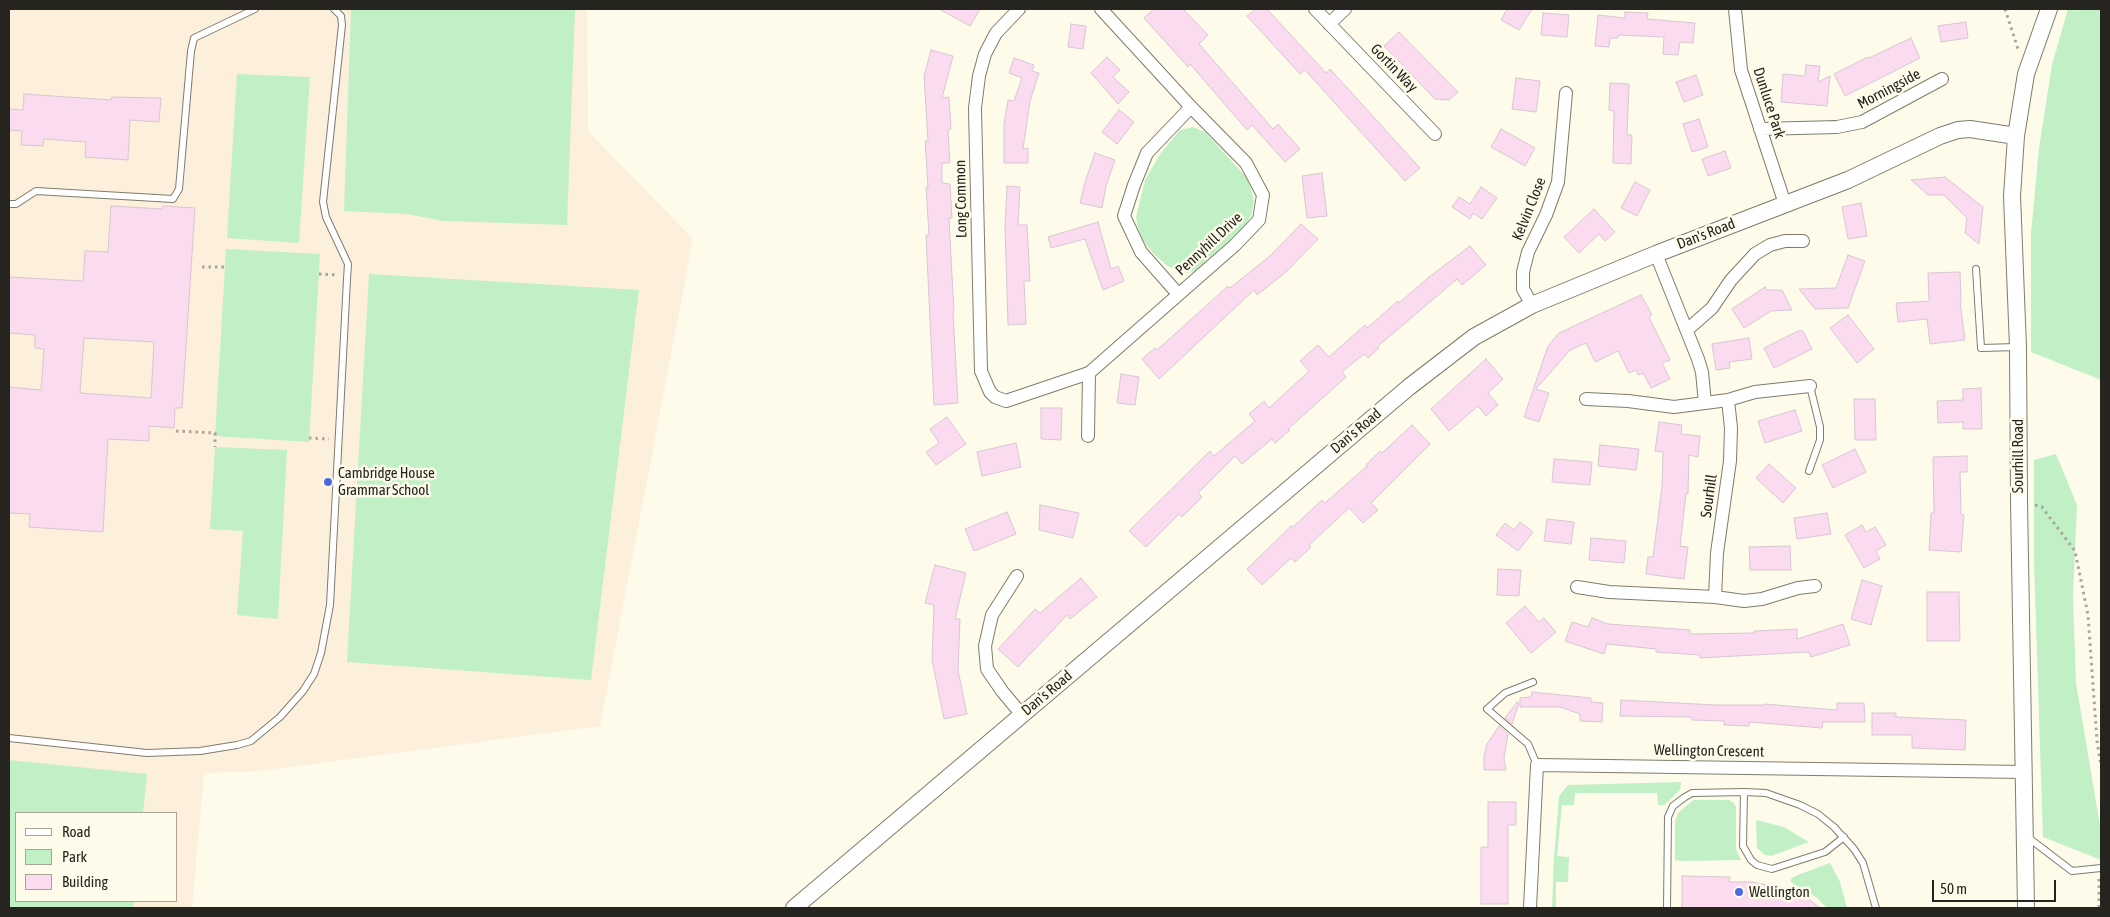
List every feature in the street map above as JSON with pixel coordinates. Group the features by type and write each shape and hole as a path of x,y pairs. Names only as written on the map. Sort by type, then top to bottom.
{"street":[{"name":"Long Common","path":"995,397 986,386 981,371 975,108 979,76 985,54 996,33 1019,9"},
{"name":"Pennyhill Drive","path":"995,397 1001,400 1012,400 1089,373 1235,245 1258,220 1263,195 1246,163 1191,108 1101,9"},
{"name":"Gortin Way","path":"1314,9 1435,134"},
{"path":"1329,24 1345,9"},
{"name":"Dunluce Park","path":"1735,9 1738,60 1785,204"},
{"name":"Sourhill Road","path":"2026,908 2018,500 2018,347 2012,196 2016,136 2026,74 2049,9"},
{"name":"Morningside","path":"1760,129 1837,126 1862,122 1942,79"},
{"name":"Kelvin Close","path":"1532,305 1524,289 1524,267 1528,252 1546,215 1558,182 1566,93"},
{"path":"1178,294 1141,252 1124,216 1147,154 1191,108"},
{"name":"Dan's Road","path":"794,908 1408,387 1474,337 1532,305 1656,254 1848,180 1940,136 1958,130 1976,129 2016,136"},
{"path":"1687,330 1712,308 1731,280 1755,254 1770,245 1785,241 1803,241"},
{"path":"1656,254 1702,372 1705,403"},
{"path":"1088,436 1089,373"},
{"path":"1586,399 1628,400 1674,407 1728,400 1754,392 1810,386"},
{"name":"Sourhill","path":"1716,597 1717,553 1730,461 1732,428 1728,400"},
{"path":"1017,576 992,615 986,632 985,652 987,669 994,681 1022,715"},
{"path":"1577,587 1609,592 1716,597 1744,601 1762,599 1798,588 1815,586"},
{"path":"1530,908 1537,765"},
{"name":"Wellington Crescent","path":"1537,765 2024,772"}],"lane":[{"path":"9,204 16,204 36,190 173,199 179,190 191,51 194,38 255,9"},
{"path":"9,738 147,753 200,751 237,745 251,741 280,717 310,679 321,653 330,605 348,264 326,218 323,202 342,25 341,16 334,9"},
{"path":"1976,269 1981,348 2018,347"},
{"path":"1809,470 1820,440 1820,427 1810,386"},
{"path":"1533,682 1506,693 1488,708 1528,744 1537,765"},
{"path":"1744,792 1743,846 1751,860 1757,865 1772,868 1825,852 1844,837"},
{"path":"1667,908 1668,817 1673,806 1692,793 1744,792 1766,793 1800,805 1818,814 1844,837 1863,863 1876,908"},
{"path":"2025,835 2072,871 2100,868"}],"path":[{"path":"2005,9 2026,74"},
{"path":"202,267 224,267"},
{"path":"319,274 347,276"},
{"path":"176,431 215,433 215,446"},
{"path":"309,438 339,439"},
{"path":"2018,500 2042,507 2075,550 2088,615 2097,741 2101,766"},
{"path":"2099,908 2100,868"}],"shaded area":[{"name":"Cambridge House Grammar School","path":"9,9 587,9 588,131 693,239 600,726 260,771 204,773 192,908 9,908"}],"green space":[{"path":"351,9 575,9 567,225 444,221 407,214 344,211"},
{"path":"2068,9 2076,11 2076,9 2101,9 2101,380 2031,352 2031,233 2039,148 2052,65"},
{"path":"237,74 310,77 299,243 227,238"},
{"path":"1193,127 1205,132 1246,177 1254,202 1251,216 1245,226 1195,271 1187,273 1167,266 1154,254 1144,242 1136,217 1145,180 1160,154 1180,130"},
{"path":"226,249 320,254 309,442 215,436"},
{"path":"369,274 639,290 591,680 347,662"},
{"path":"215,447 287,450 278,619 237,615 243,531 210,529"},
{"path":"2056,454 2077,505 2073,596 2076,683 2101,832 2101,860 2043,837 2034,563 2034,460"},
{"path":"9,760 147,774 143,812 15,812 15,902 134,902 133,908 9,908"},
{"path":"1681,782 1680,790 1664,805 1658,805 1657,793 1575,793 1574,805 1562,805 1557,856 1569,857 1568,882 1556,882 1556,908 1552,908 1559,796 1568,785"},
{"path":"1693,800 1729,800 1734,803 1736,807 1736,850 1741,860 1675,860 1675,822 1678,813"},
{"path":"1756,820 1784,827 1809,842 1771,856 1765,855 1757,848"},
{"path":"1830,863 1840,882 1847,908 1827,908 1816,897 1791,882 1791,879 1795,876"}],"building":[{"path":"939,9 980,9 970,26"},
{"path":"1154,9 1183,9 1208,35 1199,44 1273,129 1278,124 1300,149 1285,162 1252,125 1247,130 1190,64 1188,67 1144,18"},
{"path":"1256,9 1267,9 1326,73 1330,69 1420,168 1405,181 1305,70 1300,74 1247,16"},
{"path":"1507,9 1532,9 1519,30 1501,20"},
{"path":"1625,12 1648,13 1647,19 1695,23 1693,43 1680,42 1678,55 1663,54 1664,37 1619,35 1618,38 1610,38 1609,47 1595,46 1598,15 1625,18"},
{"path":"1543,13 1569,15 1567,37 1541,35"},
{"path":"1966,22 1968,38 1941,42 1938,26"},
{"path":"1071,24 1086,26 1083,49 1068,47"},
{"path":"1399,32 1458,92 1449,100 1435,99 1384,46"},
{"path":"1911,38 1920,58 1845,96 1834,74"},
{"path":"931,50 953,56 942,98 949,97 951,129 948,130 950,163 942,163 942,183 950,184 952,218 949,218 958,403 934,405 926,235 929,235 925,141 928,141 924,76"},
{"path":"1107,57 1120,70 1113,77 1129,92 1118,104 1091,73"},
{"path":"1014,58 1034,65 1032,71 1039,73 1030,101 1023,149 1028,148 1028,163 1004,163 1004,124 1008,100 1014,101 1022,78 1009,73"},
{"path":"1806,65 1820,66 1818,82 1830,76 1827,106 1781,102 1783,74 1805,76"},
{"path":"1696,75 1703,95 1684,102 1676,82"},
{"path":"1516,78 1540,81 1536,112 1512,109"},
{"path":"1610,83 1629,84 1627,135 1632,135 1631,164 1613,163 1614,111 1609,110"},
{"path":"24,94 111,100 112,97 161,98 159,122 130,120 128,160 85,157 86,142 44,139 43,146 21,145 22,131 9,130 9,109 23,110"},
{"path":"1119,110 1134,122 1117,144 1102,132"},
{"path":"1699,119 1708,147 1692,152 1683,124"},
{"path":"1501,129 1535,148 1525,166 1491,147"},
{"path":"1725,151 1731,168 1708,176 1702,159"},
{"path":"1095,153 1115,160 1106,186 1102,208 1080,203"},
{"path":"1322,173 1327,216 1307,218 1302,176"},
{"path":"1945,177 1983,207 1979,244 1965,233 1967,218 1944,195 1928,195 1911,180"},
{"path":"1635,182 1650,190 1637,216 1621,208"},
{"path":"1007,186 1020,187 1018,225 1027,225 1030,281 1024,281 1026,324 1008,325 1005,227"},
{"path":"1481,187 1497,198 1482,219 1473,213 1470,219 1452,207 1459,197 1470,204"},
{"path":"1861,203 1867,236 1848,239 1842,207"},
{"path":"111,206 162,209 163,206 195,208 182,408 175,408 174,428 149,426 149,441 108,439 103,532 29,527 30,514 9,513 9,387 41,390 44,349 35,348 35,335 9,333 9,277 83,281 85,251 108,252","holes":["84,338 154,342 151,398 80,393"]},
{"path":"1594,209 1615,232 1605,241 1599,234 1579,253 1564,237"},
{"path":"1098,222 1111,269 1118,266 1124,281 1103,290 1085,239 1051,248 1048,237"},
{"path":"1301,224 1318,239 1286,272 1257,295 1254,290 1159,379 1142,359 1155,348 1157,350 1228,286 1230,288 1271,255"},
{"path":"1470,246 1486,265 1462,285 1457,279 1377,347 1379,348 1368,358 1364,354 1342,372 1346,377 1275,443 1272,439 1242,464 1235,456 1198,493 1202,497 1182,517 1179,514 1146,547 1129,531 1210,451 1214,456 1255,421 1249,414 1264,401 1269,408 1309,371 1300,361 1318,345 1329,357 1365,325 1367,328 1398,301 1399,303"},
{"path":"1848,255 1865,261 1848,308 1815,309 1799,289 1836,288"},
{"path":"1960,272 1960,302 1965,340 1930,344 1927,319 1898,322 1896,303 1929,301 1928,273"},
{"path":"1765,287 1767,290 1782,290 1792,310 1771,311 1744,328 1732,309"},
{"path":"1641,295 1652,315 1649,317 1670,360 1662,363 1670,379 1651,388 1643,373 1638,375 1636,370 1629,373 1618,351 1595,362 1586,343 1570,350 1536,389 1549,393 1539,422 1524,417 1548,346 1559,333"},
{"path":"1848,315 1874,349 1857,363 1830,328"},
{"path":"1798,331 1803,331 1812,349 1774,368 1764,348"},
{"path":"1749,338 1752,359 1729,362 1730,368 1716,370 1712,344"},
{"path":"1486,359 1503,379 1488,393 1498,405 1486,416 1478,406 1449,431 1431,409"},
{"path":"1121,374 1139,377 1135,405 1117,403"},
{"path":"1981,388 1982,429 1963,429 1963,422 1938,423 1937,401 1963,400 1963,389"},
{"path":"1854,399 1875,399 1876,440 1855,440"},
{"path":"1041,408 1062,408 1061,440 1041,439"},
{"path":"1795,410 1802,431 1765,443 1758,421"},
{"path":"947,417 966,444 936,465 926,452 939,443 930,429"},
{"path":"1659,422 1682,425 1681,434 1700,436 1698,457 1689,455 1688,494 1686,494 1680,546 1688,547 1684,579 1646,574 1648,557 1653,557 1662,486 1663,452 1655,451"},
{"path":"1412,425 1430,444 1371,503 1378,510 1363,523 1349,508 1309,545 1311,547 1295,562 1291,558 1262,585 1247,569 1291,526 1293,527 1322,500 1325,503 1367,466 1380,451 1382,453"},
{"path":"1016,443 1021,467 982,476 977,452"},
{"path":"1600,445 1639,449 1636,470 1598,466"},
{"path":"1855,449 1866,472 1833,488 1822,465"},
{"path":"1967,456 1967,472 1960,472 1961,514 1964,515 1961,552 1929,550 1931,513 1934,513 1933,457"},
{"path":"1554,459 1592,462 1590,485 1552,482"},
{"path":"1769,464 1796,488 1783,503 1756,478"},
{"path":"1040,505 1079,513 1073,538 1039,530"},
{"path":"1007,512 1016,534 974,551 965,529"},
{"path":"1827,513 1831,534 1797,539 1794,518"},
{"path":"1547,519 1574,522 1571,544 1544,541"},
{"path":"1520,522 1533,532 1518,551 1496,535 1505,523 1514,530"},
{"path":"1862,525 1866,532 1875,527 1886,545 1876,551 1880,559 1864,568 1845,535"},
{"path":"1591,538 1626,541 1624,563 1589,560"},
{"path":"1790,546 1791,570 1750,570 1749,547"},
{"path":"935,565 966,573 955,619 960,619 958,670 967,714 944,719 932,660 934,605 925,603"},
{"path":"1498,569 1521,570 1519,596 1497,595"},
{"path":"1081,578 1097,597 1070,619 1067,615 1018,667 998,649 1035,609 1040,613"},
{"path":"1862,580 1882,586 1871,625 1851,619"},
{"path":"1927,592 1959,592 1960,641 1927,641"},
{"path":"1525,606 1539,622 1544,618 1556,632 1531,653 1506,623"},
{"path":"1592,618 1608,624 1690,630 1690,634 1754,633 1754,631 1797,629 1797,639 1843,624 1850,645 1811,657 1809,652 1700,658 1700,655 1656,652 1656,649 1607,644 1604,654 1565,641 1572,622 1588,627"},
{"path":"1532,692 1591,698 1591,702 1603,703 1602,722 1580,721 1580,714 1560,707 1520,707 1520,698 1531,697"},
{"path":"1621,700 1716,705 1764,704 1837,710 1837,703 1864,703 1865,722 1823,722 1822,728 1749,722 1749,726 1724,725 1724,721 1692,720 1692,717 1620,716"},
{"path":"1517,702 1519,703 1512,724 1505,718"},
{"path":"1872,713 1896,713 1896,717 1966,720 1965,750 1912,748 1912,735 1872,735"},
{"path":"1499,726 1508,734 1504,758 1506,770 1484,770 1484,756 1487,744"},
{"path":"1488,802 1516,802 1516,825 1508,825 1508,904 1481,904 1481,847 1488,847"},
{"name":"Wellington","path":"1682,876 1730,877 1729,882 1752,882 1784,888 1802,894 1820,908 1682,908"}],"place":[{"name":"Cambridge House Grammar School","path":"328,482"},
{"name":"Wellington","path":"1739,892"}]}
